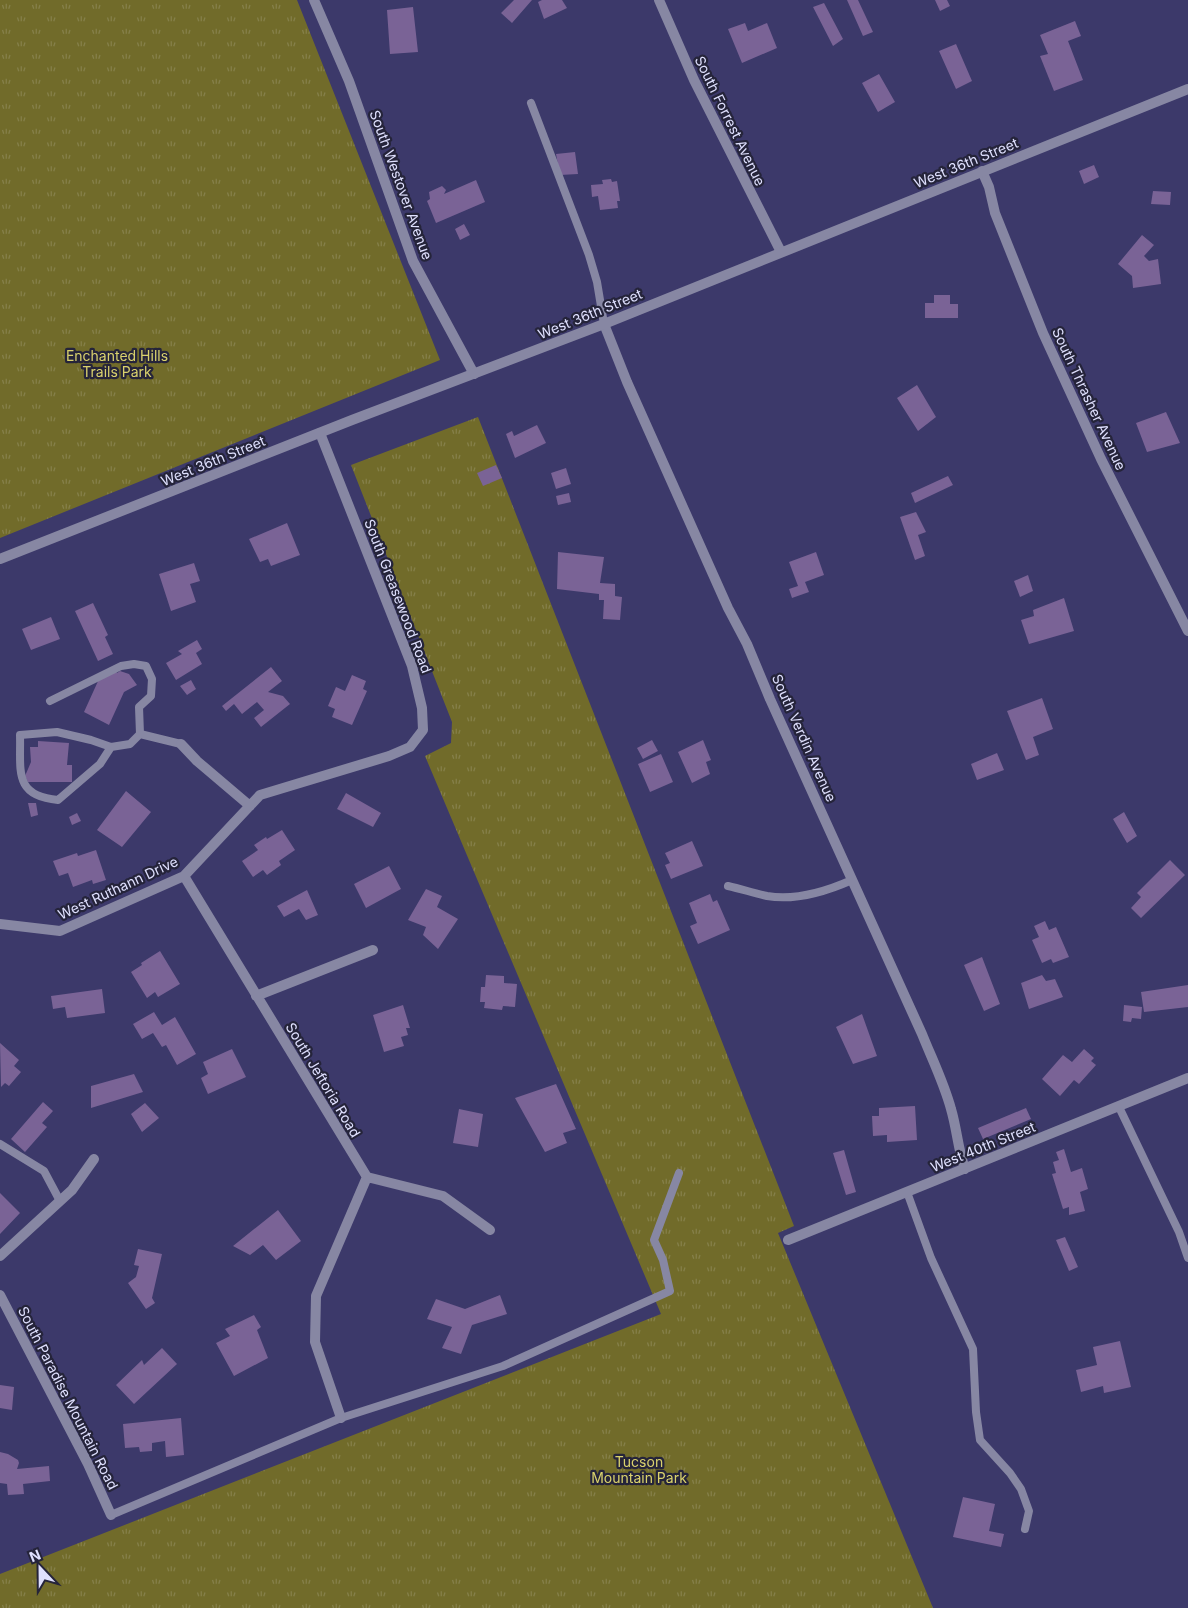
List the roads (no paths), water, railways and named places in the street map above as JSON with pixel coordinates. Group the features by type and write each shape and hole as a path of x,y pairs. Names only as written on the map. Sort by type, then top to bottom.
{"street":[{"name":"South Westover Avenue","path":"314,0 349,81 413,261 474,374"},
{"name":"South Forrest Avenue","path":"659,0 694,80 781,252"},
{"name":"West 36th Street","path":"0,559 604,324 1188,89"},
{"name":"South Thrasher Avenue","path":"982,171 989,187 995,213 1043,333 1101,460 1188,631"},
{"name":"South Verdin Avenue","path":"604,324 635,400 724,600 747,644 770,699 922,1034 944,1086 962,1160 966,1169"},
{"name":"South Greasewood Road","path":"320,433 412,666 422,708 423,730 410,747 389,756"},
{"path":"181,744 197,761 250,806"},
{"name":"West Ruthann Drive","path":"0,924 60,931 184,876 260,795 389,756"},
{"name":"South Jeftoria Road","path":"184,876 367,1177"},
{"path":"256,996 373,950"},
{"name":"West 40th Street","path":"788,1240 1188,1078"},
{"path":"0,1256 72,1190 94,1159"},
{"path":"341,1418 314,1342 316,1296 367,1177 443,1196 490,1230"},
{"name":"South Paradise Mountain Road","path":"0,1295 88,1464 111,1515"}],"lane":[{"path":"530,103 589,255 598,282 604,324"},
{"path":"50,701 121,666 134,664 146,666 152,679 151,696 139,707 140,734 130,744 111,748 91,740 57,732 20,735 21,778 30,790 44,798 58,800 100,764 111,748"},
{"path":"140,734 181,744"},
{"path":"728,886 768,896 800,897 831,890 852,880"},
{"path":"1119,1106 1179,1232 1188,1258"},
{"path":"0,1144 44,1171 60,1201"},
{"path":"111,1515 341,1418 503,1366 670,1290 663,1260 654,1240 679,1173"},
{"path":"907,1192 931,1258 973,1349 976,1412 980,1440 1010,1473 1021,1489 1030,1512 1025,1529"}],"park label":[{"name":"Enchanted Hills Trails Park","path":"117,364"},
{"name":"Tucson Mountain Park","path":"639,1470"}]}
